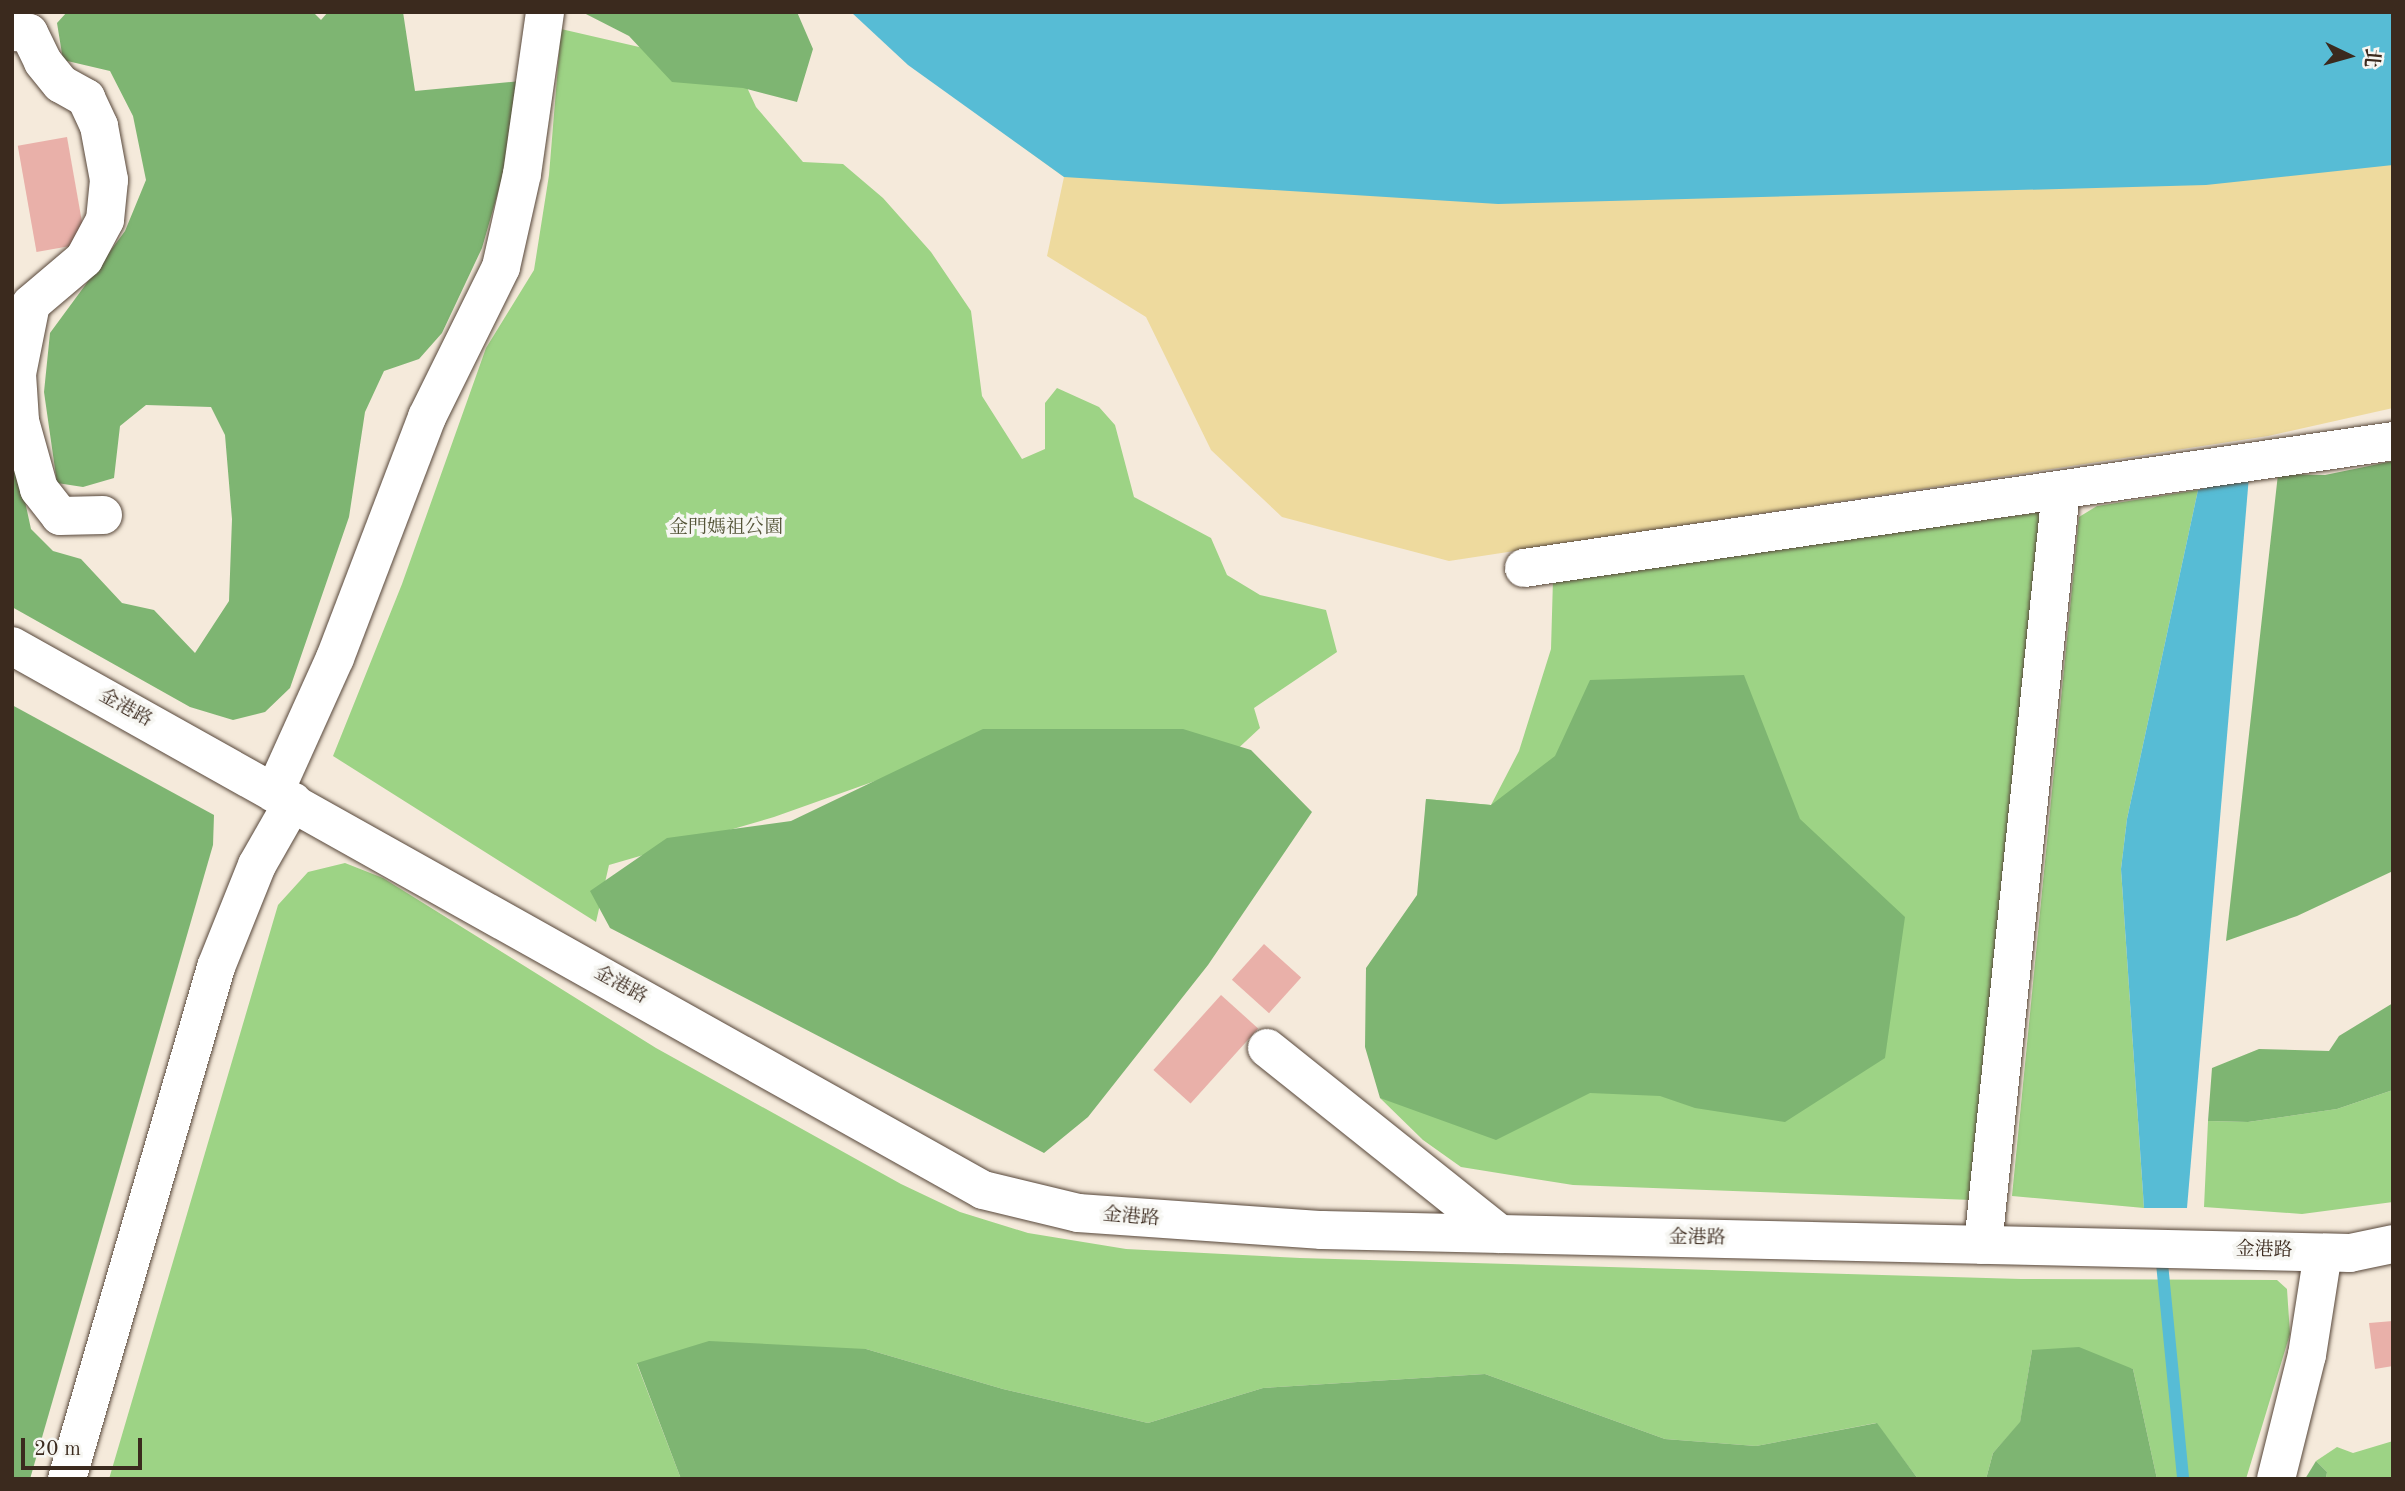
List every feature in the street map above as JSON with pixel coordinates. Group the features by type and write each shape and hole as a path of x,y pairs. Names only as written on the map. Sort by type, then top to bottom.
{"main road":[{"path":"67,1479 216,967 427,417 501,267 523,174 545,12"},
{"path":"12,32 29,33 55,77 86,98 99,126 109,180 105,220 84,259 30,304 17,374 16,422 39,489 60,516 103,515"},
{"path":"1524,568 2062,491 2393,440"},
{"path":"1983,1245 2062,491"},
{"name":"金港路","path":"12,646 983,1190 1078,1213 1322,1230 2350,1253 2393,1244"},
{"path":"1267,1048 1500,1234"},
{"path":"2276,1479 2307,1355 2323,1252"}],"green space":[{"path":"67,12 313,12 321,20 328,12 403,12 415,91 522,81 509,154 482,248 442,333 419,359 384,371 365,412 349,517 290,688 265,712 233,720 190,707 12,607 12,468 19,474 31,529 53,551 81,559 122,603 154,610 195,653 229,601 232,519 225,435 211,407 146,405 120,426 114,478 83,487 57,483 44,392 50,333 125,231 146,180 133,116 110,71 63,60 57,23"},
{"path":"582,12 797,12 813,49 797,102 743,88 672,82 629,36"},
{"name":"金門媽祖公園","path":"561,29 739,70 756,107 803,162 843,164 883,198 931,252 971,311 982,396 1022,459 1045,449 1045,403 1057,388 1099,407 1115,425 1134,497 1211,538 1227,575 1260,595 1326,610 1337,652 1254,708 1260,728 1231,755 968,748 774,817 609,865 596,922 333,756 402,584 486,348 534,270 549,175"},
{"path":"2393,461 2393,871 2297,916 2226,941 2278,474 2325,475"},
{"path":"2198,490 2127,819 2121,869 2144,1208 2012,1196 2079,517 2097,506"},
{"path":"2043,512 1972,1200 1573,1185 1461,1167 1423,1140 1380,1098 1411,1046 1426,799 1491,805 1519,751 1551,649 1553,579"},
{"path":"1744,675 1800,819 1905,917 1885,1058 1785,1122 1695,1108 1660,1096 1590,1093 1496,1140 1380,1098 1365,1047 1366,968 1417,895 1426,799 1491,805 1555,756 1590,680"},
{"path":"12,705 214,815 213,845 30,1479 12,1479"},
{"path":"983,729 1183,729 1251,750 1312,812 1208,965 1088,1117 1044,1153 610,928 590,891 667,838 791,821"},
{"path":"345,863 383,878 656,1048 901,1184 960,1212 1028,1233 1126,1249 1300,1258 2021,1279 2277,1280 2287,1289 2290,1334 2246,1479 2157,1479 2133,1369 2032,1350 2020,1423 1993,1453 1986,1479 1918,1479 1876,1423 1756,1446 1665,1439 1485,1374 1263,1388 1148,1423 1003,1389 866,1349 637,1364 681,1479 109,1479 278,905 308,872"},
{"path":"2393,1003 2393,1090 2337,1109 2248,1122 2208,1121 2212,1068 2259,1049 2329,1051 2339,1036"},
{"path":"2393,1090 2393,1202 2302,1214 2204,1207 2208,1121 2248,1122 2337,1109"},
{"path":"709,1341 866,1349 1003,1389 1148,1423 1263,1388 1485,1374 1665,1439 1756,1446 1877,1423 1918,1479 681,1479 637,1363"},
{"path":"2079,1347 2133,1369 2157,1479 1986,1479 1993,1453 2020,1422 2032,1350"},
{"path":"2393,1441 2393,1479 2326,1479 2327,1472 2316,1461 2337,1447 2353,1453"},
{"path":"2316,1461 2327,1472 2326,1479 2305,1479"}],"sand":[{"path":"2393,73 2393,408 2268,436 1449,561 1282,517 1211,450 1146,317 1047,256 1064,177 980,116"}],"water":[{"path":"851,12 2393,12 2393,165 2206,185 1498,204 1064,177 908,65"},
{"path":"2249,476 2187,1208 2144,1208 2121,869 2127,819 2198,490"}],"building":[{"path":"67,137 86,243 37,252 18,146"},
{"path":"1264,944 1301,977 1269,1013 1232,980"},
{"path":"1221,995 1258,1028 1191,1104 1153,1070"},
{"path":"2393,1321 2393,1366 2375,1369 2369,1323"}],"waterway":[{"path":"2161,1253 2183,1479"}]}
